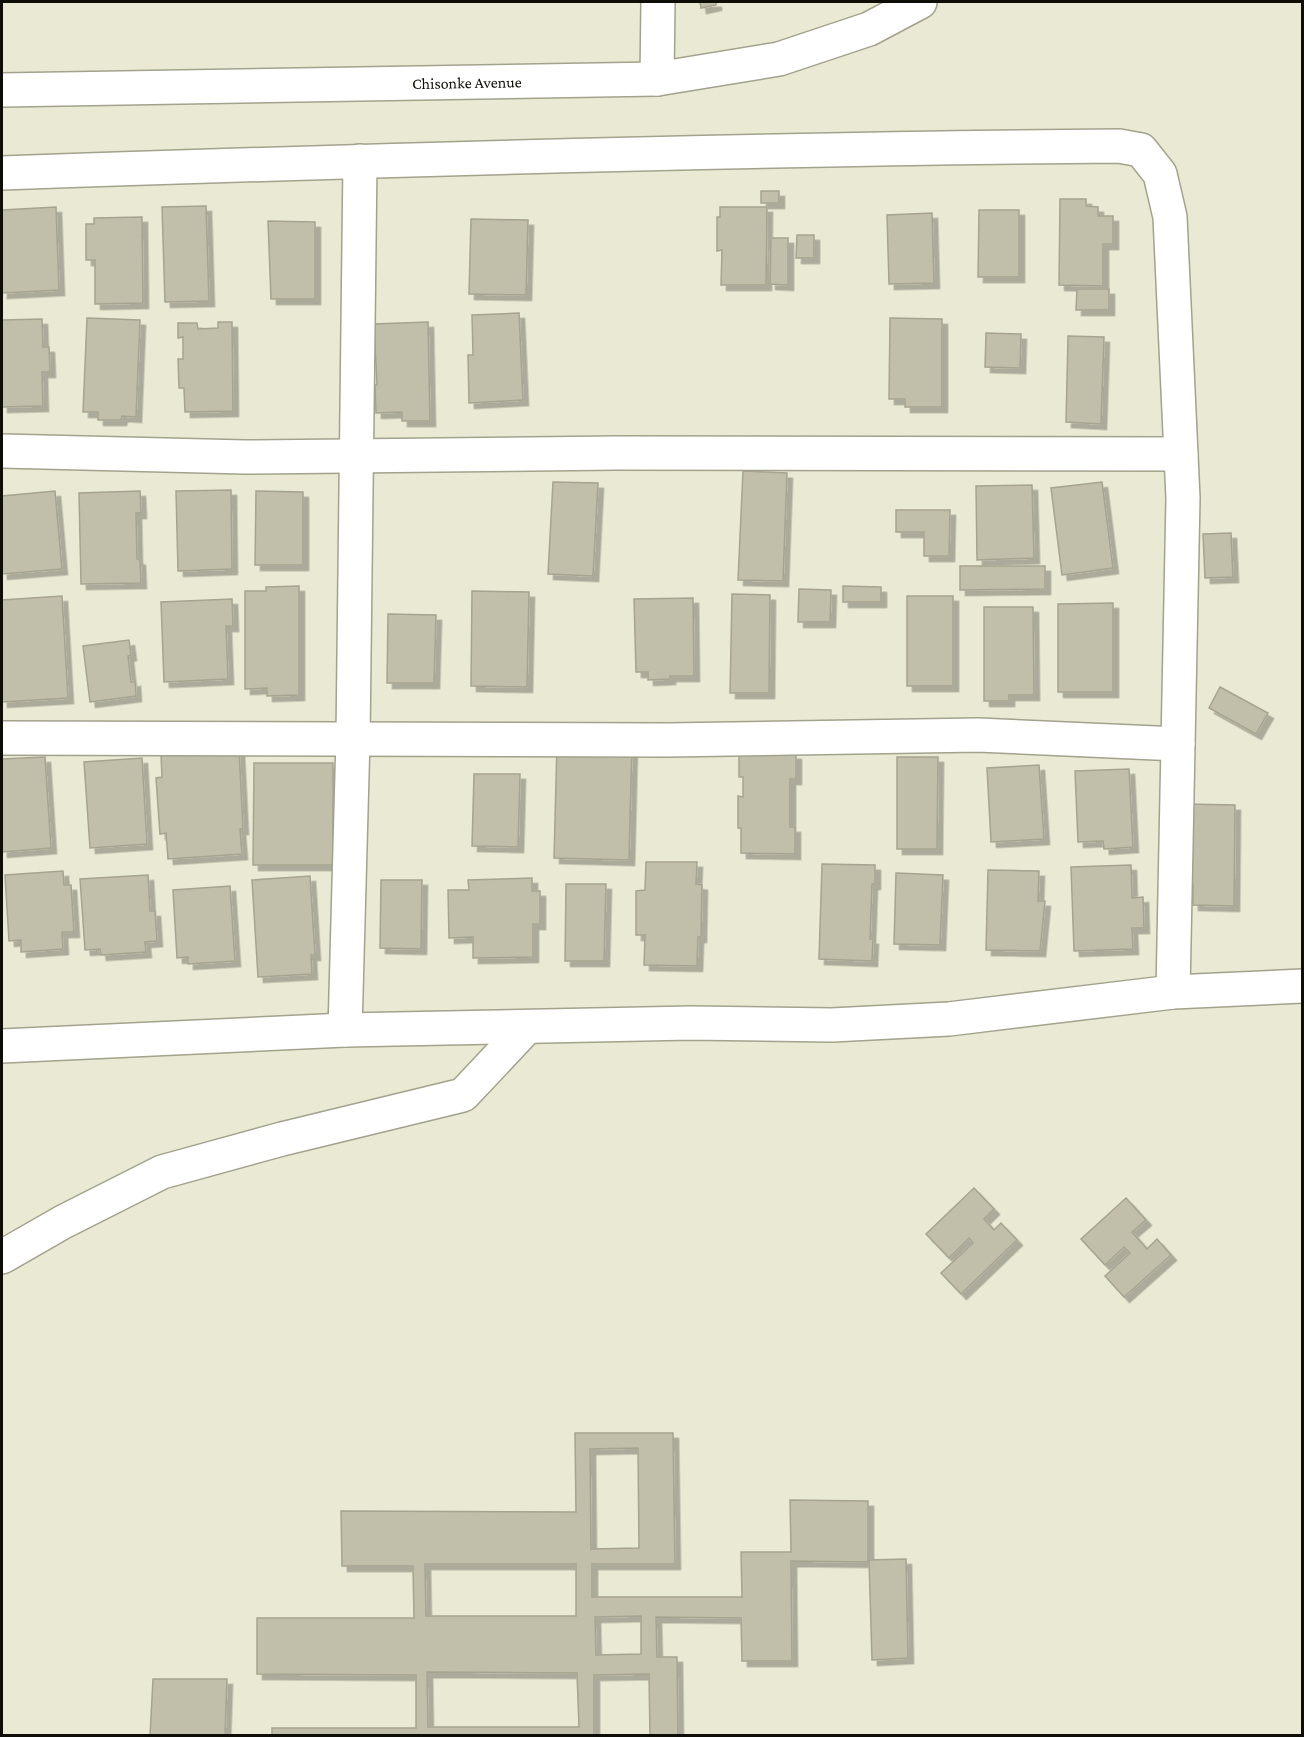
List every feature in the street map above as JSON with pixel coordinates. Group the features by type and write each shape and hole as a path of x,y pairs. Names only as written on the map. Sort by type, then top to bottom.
{"street":[{"path":"657,79 658,2"},
{"name":"Chisonke Avenue","path":"2,90 657,79 779,59 869,29 920,2"},
{"path":"2,173 360,161 881,148 1119,146 1141,150 1160,174 1170,217 1183,498 1173,992"},
{"path":"345,1030 353,738 360,161"},
{"path":"2,451 245,457 616,453 1181,454"},
{"path":"2,738 668,740 978,735 1178,744"},
{"path":"2,1046 345,1030 691,1023 832,1025 949,1019 1173,992 1302,986"},
{"path":"2,1257 63,1221 162,1172 282,1139 463,1095 527,1027"}],"building":[{"path":"700,2 716,2 716,5 701,8"},
{"path":"761,191 779,191 779,203 761,203"},
{"path":"1060,199 1086,199 1086,206 1098,207 1098,216 1113,216 1113,244 1103,244 1103,286 1059,285"},
{"path":"206,206 209,301 165,302 162,207"},
{"path":"56,207 59,290 2,293 2,210"},
{"path":"720,207 767,207 766,285 721,285 722,250 717,251 717,217 720,217"},
{"path":"979,210 1019,210 1019,277 978,277"},
{"path":"932,213 934,283 889,284 887,215"},
{"path":"142,217 143,303 95,304 95,260 86,260 86,224 94,224 94,218"},
{"path":"471,219 528,220 526,295 469,294"},
{"path":"268,221 315,222 315,299 271,299"},
{"path":"797,235 814,235 814,258 796,258"},
{"path":"771,238 788,238 788,285 770,284"},
{"path":"1077,289 1109,289 1109,310 1076,310"},
{"path":"519,313 523,400 469,403 468,355 473,355 472,315"},
{"path":"87,318 140,320 136,417 122,416 121,420 98,420 98,412 83,412"},
{"path":"890,318 942,319 942,407 905,407 905,399 889,399"},
{"path":"42,319 43,347 49,347 50,372 42,372 43,406 2,407 2,320"},
{"path":"218,322 232,322 233,411 185,412 184,388 179,388 178,359 183,359 183,337 178,338 178,323 197,323 198,329 218,328"},
{"path":"428,322 430,421 402,421 402,412 376,413 374,324"},
{"path":"986,333 1021,334 1020,368 985,367"},
{"path":"1068,336 1104,337 1101,424 1066,422"},
{"path":"743,471 787,473 783,581 738,580"},
{"path":"553,482 598,483 593,576 548,574"},
{"path":"1102,482 1113,568 1062,575 1051,488"},
{"path":"1032,485 1034,558 977,560 976,486"},
{"path":"231,490 232,569 178,571 176,491"},
{"path":"55,491 62,569 2,574 2,496"},
{"path":"140,491 141,513 136,513 137,559 140,560 141,583 81,584 79,493"},
{"path":"256,491 303,492 303,565 255,565"},
{"path":"896,510 950,510 949,556 924,556 924,532 896,532"},
{"path":"1231,533 1233,577 1205,578 1203,534"},
{"path":"960,566 1045,566 1045,589 960,590"},
{"path":"299,586 299,695 267,696 267,688 245,689 245,591 266,591 266,587"},
{"path":"843,586 881,587 881,602 843,602"},
{"path":"799,589 831,590 830,622 798,622"},
{"path":"472,591 529,592 527,687 471,686"},
{"path":"732,594 770,595 769,693 730,693"},
{"path":"62,596 68,698 2,702 2,600"},
{"path":"907,596 953,596 953,686 907,686"},
{"path":"693,598 694,676 670,676 670,679 648,680 648,672 636,672 634,599"},
{"path":"232,599 233,626 226,626 228,679 164,682 161,602"},
{"path":"1113,603 1113,692 1058,692 1058,604"},
{"path":"984,607 1033,607 1034,695 1009,695 1009,701 984,701"},
{"path":"388,614 436,615 434,683 387,683"},
{"path":"129,640 131,682 135,681 136,696 90,702 83,646"},
{"path":"1220,687 1268,713 1256,734 1209,708"},
{"path":"557,743 632,745 629,860 554,858"},
{"path":"239,749 242,854 168,859 166,833 160,834 156,778 162,777 161,755"},
{"path":"739,753 796,754 796,779 790,779 790,827 795,827 795,854 741,853 738,796 743,797 743,777 739,777"},
{"path":"45,757 51,848 2,852 2,759"},
{"path":"897,757 938,757 937,849 897,849"},
{"path":"142,758 147,844 90,848 84,762"},
{"path":"254,763 333,763 333,865 253,865"},
{"path":"1039,765 1044,839 991,842 987,768"},
{"path":"1129,769 1133,847 1104,849 1103,841 1078,842 1075,771"},
{"path":"474,774 520,774 518,847 472,846"},
{"path":"1185,804 1235,805 1234,906 1193,905 1193,885 1184,885"},
{"path":"646,862 697,862 696,884 702,885 701,937 698,937 697,966 644,965 645,935 636,935 636,891 645,890"},
{"path":"822,864 875,865 870,939 873,939 872,961 819,959"},
{"path":"1131,865 1132,898 1143,897 1144,928 1132,928 1133,949 1074,951 1071,867"},
{"path":"988,870 1039,871 1038,901 1045,901 1040,951 986,950"},
{"path":"63,871 64,885 71,885 74,932 62,932 63,949 21,952 21,940 9,941 5,875"},
{"path":"896,873 943,875 940,945 894,944"},
{"path":"148,875 150,911 155,911 157,941 145,942 146,952 101,955 100,949 85,950 80,879"},
{"path":"310,876 315,955 311,955 312,974 258,977 252,880"},
{"path":"532,878 532,891 540,891 540,924 533,924 533,957 473,958 473,937 449,938 448,890 469,890 468,880"},
{"path":"381,880 422,880 421,949 380,948"},
{"path":"566,884 606,884 604,961 565,961"},
{"path":"230,886 235,961 188,964 188,957 177,958 173,890"},
{"path":"974,1188 994,1209 984,1219 994,1230 1001,1223 1017,1240 961,1294 941,1273 973,1243 969,1238 949,1258 926,1234"},
{"path":"1126,1198 1146,1220 1132,1232 1147,1249 1157,1239 1171,1255 1124,1297 1105,1276 1130,1253 1124,1247 1105,1265 1081,1239"},
{"path":"575,1433 673,1433 675,1564 592,1564 592,1597 742,1597 741,1552 791,1552 790,1500 868,1501 868,1562 791,1561 792,1661 742,1661 741,1618 656,1617 657,1657 677,1657 678,1736 650,1736 649,1674 594,1675 594,1736 272,1736 272,1728 416,1728 416,1675 257,1674 257,1618 414,1618 413,1566 342,1566 341,1511 576,1512","holes":["638,1448 639,1548 591,1549 590,1449","425,1564 576,1564 576,1616 426,1616","641,1616 641,1654 596,1655 595,1617","427,1672 577,1673 579,1727 428,1727"]},
{"path":"906,1559 908,1658 872,1660 869,1560"},
{"path":"153,1679 227,1679 225,1736 150,1736"}]}
